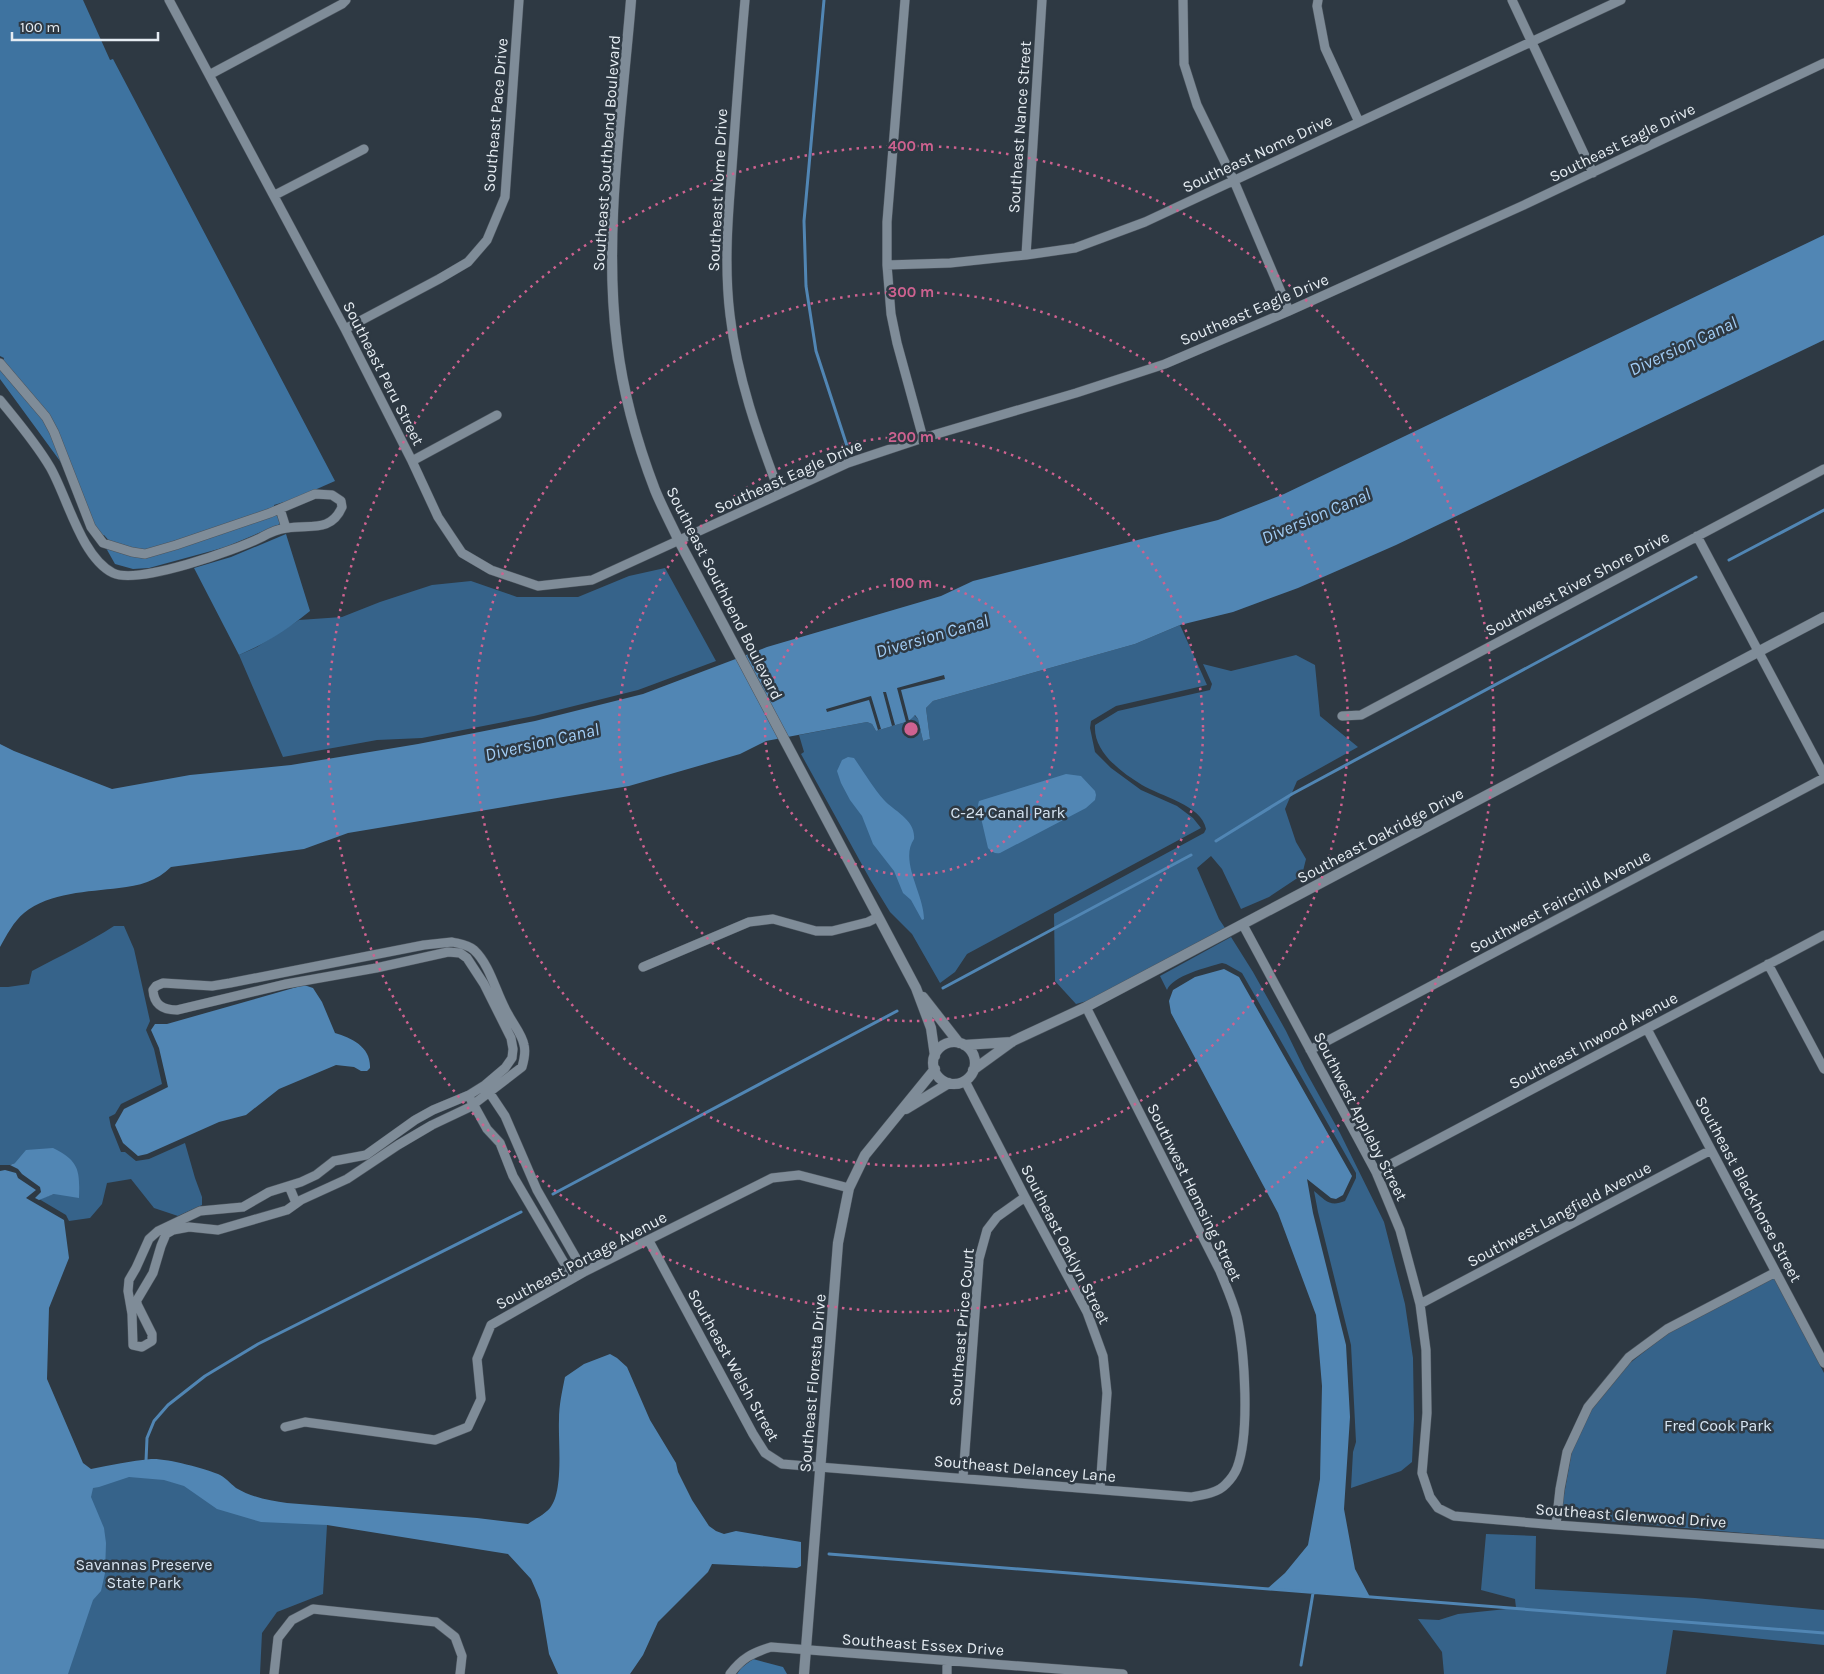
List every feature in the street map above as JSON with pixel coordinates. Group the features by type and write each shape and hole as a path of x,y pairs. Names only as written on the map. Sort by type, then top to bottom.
{"street":[{"name":"Southeast Peru Street","path":"169,0 275,195 412,461 438,517 462,553 491,570 538,586 592,580 679,541"},
{"path":"209,75 342,4 346,0"},
{"name":"Southeast Pace Drive","path":"345,330 440,280 468,262 487,240 505,197 520,0"},
{"name":"Southeast Southbend Boulevard","path":"631,0 616,179 612,254 617,344 628,402 656,491 679,541 916,988 931,1028 935,1056"},
{"name":"Southeast Nome Drive","path":"744,0 727,224 727,270 730,315 739,367 755,428 780,494"},
{"path":"905,0 888,222 887,265 891,314 897,343 923,438"},
{"name":"Southeast Nance Street","path":"1026,255 1042,0"},
{"path":"1183,0 1184,64 1197,105 1234,181 1289,311"},
{"path":"1318,0 1317,6 1324,48 1359,122"},
{"path":"1512,0 1592,173"},
{"name":"Southeast Nome Drive","path":"887,265 950,262 1076,248 1145,222 1622,0"},
{"name":"Southeast Eagle Drive","path":"679,541 848,463 923,438 1076,393 1165,364 1289,311 1592,173 1824,63"},
{"path":"275,195 364,150"},
{"path":"0,364 46,417 54,432 91,527 104,543 145,554 280,509 315,494 332,495 341,501 342,507 335,520 328,524 286,528 229,552 150,574 131,575 114,573 92,554 83,539 50,467 0,400"},
{"path":"412,461 497,415"},
{"name":"Southwest River Shore Drive","path":"1342,716 1361,715 1824,469"},
{"path":"280,509 286,528"},
{"path":"1697,536 1824,777"},
{"path":"92,554 104,543"},
{"name":"Southeast Oakridge Drive","path":"973,1070 1013,1042 1086,1007 1824,617"},
{"name":"Southwest Fairchild Avenue","path":"1310,1050 1824,777"},
{"path":"643,967 749,922 773,919 816,931 832,931 868,922 878,917"},
{"name":"Southwest Appleby Street","path":"1242,925 1376,1172 1400,1230 1420,1304 1426,1350 1427,1413 1422,1473 1430,1497 1438,1508"},
{"name":"Southeast Inwood Avenue","path":"1376,1172 1824,935"},
{"path":"452,947 424,945 212,986 163,983 156,986 153,990 154,998 161,1007 168,1010 177,1010 250,992 337,974 465,944 474,950 493,982 496,999 511,1038 513,1050 512,1058 505,1068 487,1088 473,1105 432,1125 347,1179 296,1203 287,1210 218,1230 189,1227 172,1228 158,1231 149,1239 129,1280 128,1291 134,1305 153,1273 163,1240 172,1228 200,1211 243,1207 269,1192 316,1175 334,1161 366,1155 427,1113 487,1088 522,1067 524,1044 496,999"},
{"path":"336,962 337,974"},
{"path":"1768,964 1824,1069"},
{"path":"248,980 250,992"},
{"name":"Southeast Southbend Boulevard","path":"916,988 942,1023 961,1044"},
{"name":"Southwest Hemsing Street","path":"1086,1007 1220,1270 1236,1315 1243,1353 1244,1406 1242,1443 1237,1469 1226,1485"},
{"name":"Southeast Blackhorse Street","path":"1647,1029 1824,1363"},
{"name":"Southeast Oakridge Drive","path":"961,1044 1013,1042"},
{"path":"947,1043 961,1044 969,1048 974,1058 973,1070 964,1081 949,1083 943,1080 934,1069 935,1056 942,1046 947,1043"},
{"name":"Southeast Floresta Drive","path":"804,1674 838,1243 849,1188 865,1155 934,1069"},
{"name":"Southeast Oaklyn Street","path":"964,1081 1088,1312 1103,1356 1107,1393 1100,1489"},
{"name":"Southeast Floresta Drive","path":"901,1112 949,1083"},
{"path":"487,1088 505,1116 537,1190 584,1272"},
{"path":"469,1095 487,1129 500,1144 514,1176 573,1278"},
{"path":"374,1149 380,1158"},
{"name":"Southwest Langfield Avenue","path":"1420,1304 1712,1150"},
{"name":"Southeast Portage Avenue","path":"285,1427 305,1422 435,1440 468,1427 481,1399 478,1359 491,1325 584,1272 772,1178 799,1175 849,1188"},
{"path":"288,1186 296,1203"},
{"name":"Southeast Price Court","path":"963,1478 979,1258 987,1230 997,1217 1025,1197"},
{"path":"549,1236 560,1230"},
{"name":"Southeast Welsh Street","path":"649,1241 765,1453 782,1464 820,1468"},
{"path":"1556,1525 1567,1452 1588,1407 1628,1357 1668,1329 1776,1272"},
{"name":"Southeast Delancey Lane","path":"820,1468 1192,1497 1208,1495 1226,1485"},
{"name":"Southeast Glenwood Drive","path":"1438,1508 1454,1516 1824,1544"},
{"path":"274,1674 278,1638 292,1620 313,1609 436,1622 455,1637 462,1656 460,1674"},
{"name":"Southeast Essex Drive","path":"730,1674 737,1664 751,1654 771,1647 1123,1674"},
{"path":"946,1674 947,1661"}],"green space":[{"path":"665,568 716,661 638,690 534,716 422,738 377,740 283,757 239,655 257,647 299,620 342,617 432,585 471,581 517,597 578,597 629,576"},
{"name":"C-24 Canal Park","path":"1180,625 1207,685 1116,706 1091,721 1090,728 1095,752 1111,768 1141,790 1177,806 1193,818 1201,828 967,954 955,972 940,983 912,934 890,912 871,881 801,754 804,752 799,735 867,722 872,724 876,731 909,721 914,715 918,719 923,741 930,739 926,708 933,701 1135,644"},
{"path":"1296,655 1315,665 1320,716 1358,747 1297,781 1285,809 1296,842 1306,859 1302,875 1269,897 1241,909 1222,869 1211,856 1197,868 1219,919 1225,928 1087,1001 1076,1004 1055,981 1054,914 1204,833 1206,829 1203,821 1189,807 1142,785 1117,767 1103,752 1096,735 1095,725 1118,711 1210,690 1212,684 1203,664 1231,671"},
{"path":"114,926 124,926 134,949 150,1021 146,1030 154,1049 162,1084 121,1104 115,1114 109,1117 111,1127 121,1152 125,1152 136,1161 149,1159 185,1143 202,1197 202,1205 178,1216 154,1208 131,1179 107,1183 102,1204 90,1218 69,1221 66,1215 39,1199 54,1194 15,1163 0,1165 0,987 29,984 32,971"},
{"path":"1231,937 1286,1031 1384,1222 1405,1304 1413,1358 1414,1419 1412,1462 1401,1471 1351,1488 1353,1452 1356,1442 1351,1345 1314,1191 1332,1203 1345,1201 1356,1178 1356,1173 1242,973 1222,963 1183,976 1170,985 1167,990 1160,976"},
{"name":"Fred Cook Park","path":"1775,1277 1824,1373 1824,1540 1560,1517 1572,1450 1588,1412 1625,1367 1669,1332"},
{"name":"Savannas Preserve State Park","path":"161,1469 327,1525 323,1594 277,1612 262,1633 260,1674 0,1674 0,1481"},
{"path":"1486,1534 1536,1536 1535,1589 1695,1598 1824,1610 1824,1645 1673,1630 1666,1674 1444,1674 1442,1652 1418,1619 1439,1620 1458,1614 1516,1608 1515,1599 1481,1590"}],"shaded area":[{"path":"0,0 83,0 110,60 113,59 335,481 285,503 285,506 284,502 274,505 280,524 226,547 149,568 133,569 115,564 106,548 111,543 104,535 100,538 60,461 0,379 0,370 4,358 0,356"},
{"path":"286,534 310,611 276,636 239,655 194,568 231,557"},
{"path":"753,1659 783,1667 787,1674 737,1674 741,1668"}],"water":[{"name":"Diversion Canal","path":"1824,235 1824,340 1396,545 1298,588 1233,612 1180,625 1135,644 933,701 926,708 930,739 923,741 918,719 915,715 909,721 876,731 872,724 867,722 766,741 740,754 629,786 348,833 304,849 171,867 160,876 141,884 70,894 34,906 20,916 0,947 0,744 112,789 190,775 291,765 418,744 535,721 643,694 767,647 941,596 973,581 1218,520 1284,494"},
{"path":"848,757 854,758 880,795 888,804 904,816 912,826 914,839 909,857 913,878 923,909 924,919 922,920 911,900 903,893 894,871 873,844 862,816 850,800 841,783 837,771 842,760"},
{"path":"1066,774 1081,776 1095,791 1095,800 1086,808 1000,853 988,848 978,805 979,801"},
{"path":"1224,969 1239,977 1352,1176 1343,1195 1336,1199 1331,1198 1307,1179 1313,1213 1346,1345 1350,1417 1344,1509 1355,1569 1370,1597 1267,1589 1285,1573 1308,1545 1320,1479 1322,1386 1316,1315 1278,1213 1171,1013 1169,1001 1173,990 1195,977"},
{"path":"304,985 313,988 322,1002 335,1033 354,1041 364,1049 370,1068 367,1071 336,1065 279,1089 246,1115 219,1122 147,1154 138,1156 123,1143 115,1125 124,1109 168,1087 159,1048 151,1030 155,1024 167,1024"},
{"path":"53,1148 68,1157 76,1167 79,1180 79,1198 54,1194 39,1200 35,1198 41,1192 40,1187 18,1169 10,1165 15,1163 26,1150"},
{"path":"5,1170 16,1173 18,1178 36,1190 26,1198 64,1220 69,1258 49,1308 47,1379 83,1463 91,1469 151,1459 166,1460 218,1474 242,1491 274,1501 528,1524 550,1508 557,1490 559,1478 559,1414 565,1377 584,1364 610,1354 627,1367 650,1420 676,1463 678,1472 692,1500 709,1526 724,1534 736,1531 801,1542 801,1566 797,1568 712,1564 708,1572 658,1622 643,1655 630,1674 558,1674 549,1654 540,1600 531,1579 508,1554 327,1525 261,1522 217,1509 184,1486 164,1480 129,1477 93,1488 91,1497 104,1528 106,1543 105,1573 101,1591 93,1600 68,1674 0,1674 0,1171"}],"pier":[{"path":"944,675 945,679 901,690 909,721 906,722 897,688"},
{"path":"883,692 886,692 895,725 892,726"},
{"path":"871,696 881,729 878,730 869,700 827,712 826,709"}],"waterway":[{"path":"824,0 804,221 806,286 816,351 847,446"},
{"path":"1729,560 1824,510"},
{"path":"1216,841 1292,794 1696,577"},
{"path":"943,988 1191,855"},
{"path":"553,1194 897,1011"},
{"path":"146,1461 147,1438 154,1421 168,1405 205,1376 258,1344 521,1212"},
{"path":"829,1554 1824,1633"},
{"path":"1301,1665 1313,1593"}]}
